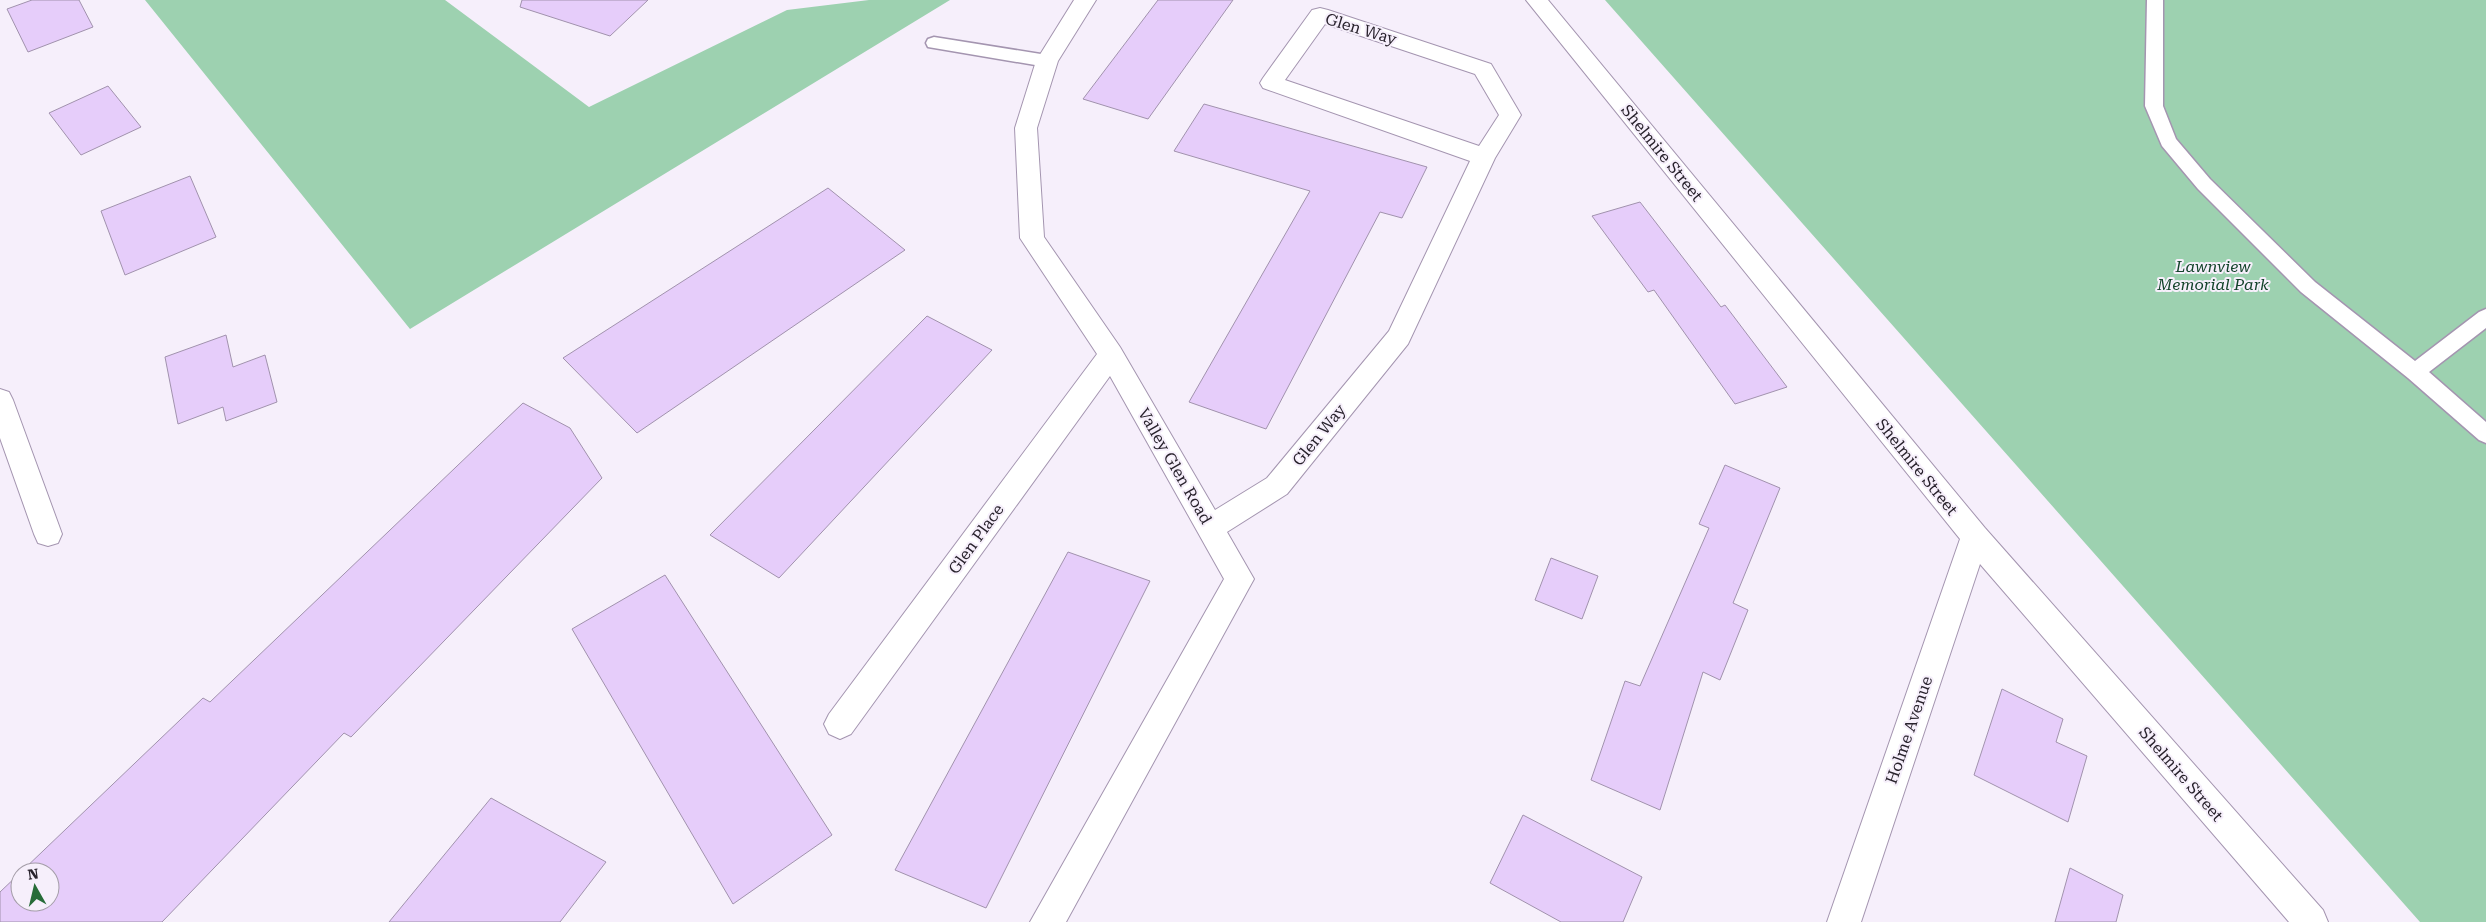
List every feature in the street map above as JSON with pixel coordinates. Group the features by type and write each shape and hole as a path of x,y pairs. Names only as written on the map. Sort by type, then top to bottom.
{"street":[{"name":"Valley Glen Road","path":"1047,922 1239,579 1112,354 1032,238 1026,128 1047,62 1085,0"},
{"name":"Shelmire Street","path":"1537,0 1975,538 2311,922"},
{"name":"Glen Way","path":"1210,528 1277,486 1399,337 1484,157 1510,115 1483,69 1320,15 1271,83 1484,157"},
{"name":"Glen Place","path":"840,724 1112,354"},
{"path":"0,400 48,534"},
{"name":"Holme Avenue","path":"1844,922 1975,538"}],"lane":[{"path":"2155,0 2154,106 2168,142 2204,184 2308,287 2414,372 2486,434"},
{"path":"934,43 1047,62"},
{"path":"2414,372 2486,317"}],"green space":[{"path":"145,0 445,0 589,107 787,10 869,0 950,0 410,329"},
{"name":"Lawnview Memorial Park","path":"1605,0 2486,0 2486,922 2420,922"}],"building":[{"path":"32,0 79,0 93,27 28,52 7,9"},
{"path":"522,0 648,0 610,36 520,7"},
{"path":"1158,0 1233,0 1148,119 1083,99"},
{"path":"108,86 141,127 81,155 49,113"},
{"path":"1204,104 1427,167 1402,218 1380,212 1266,429 1189,402 1310,191 1174,151"},
{"path":"190,176 216,237 125,275 101,211"},
{"path":"828,188 905,250 637,433 563,358"},
{"path":"1640,202 1721,307 1725,305 1787,387 1735,404 1654,290 1648,292 1592,216"},
{"path":"927,316 992,350 779,578 710,535"},
{"path":"226,335 233,367 265,355 277,402 226,421 223,407 178,424 165,357"},
{"path":"523,403 570,428 602,478 351,737 344,733 162,922 0,922 0,892 10,882 10,912 60,912 60,862 31,862 203,698 210,702"},
{"path":"1725,465 1780,488 1733,603 1748,610 1720,680 1703,672 1660,810 1591,780 1625,681 1640,686 1709,528 1699,524"},
{"path":"1068,552 1150,581 986,908 895,870"},
{"path":"1551,558 1598,576 1582,619 1535,600"},
{"path":"665,575 832,835 733,904 572,629"},
{"path":"2002,689 2063,719 2056,742 2087,756 2068,822 1974,775"},
{"path":"491,798 606,862 560,922 389,922"},
{"path":"1523,815 1642,877 1623,922 1561,922 1490,883"},
{"path":"2070,868 2123,895 2116,922 2055,922"}]}
